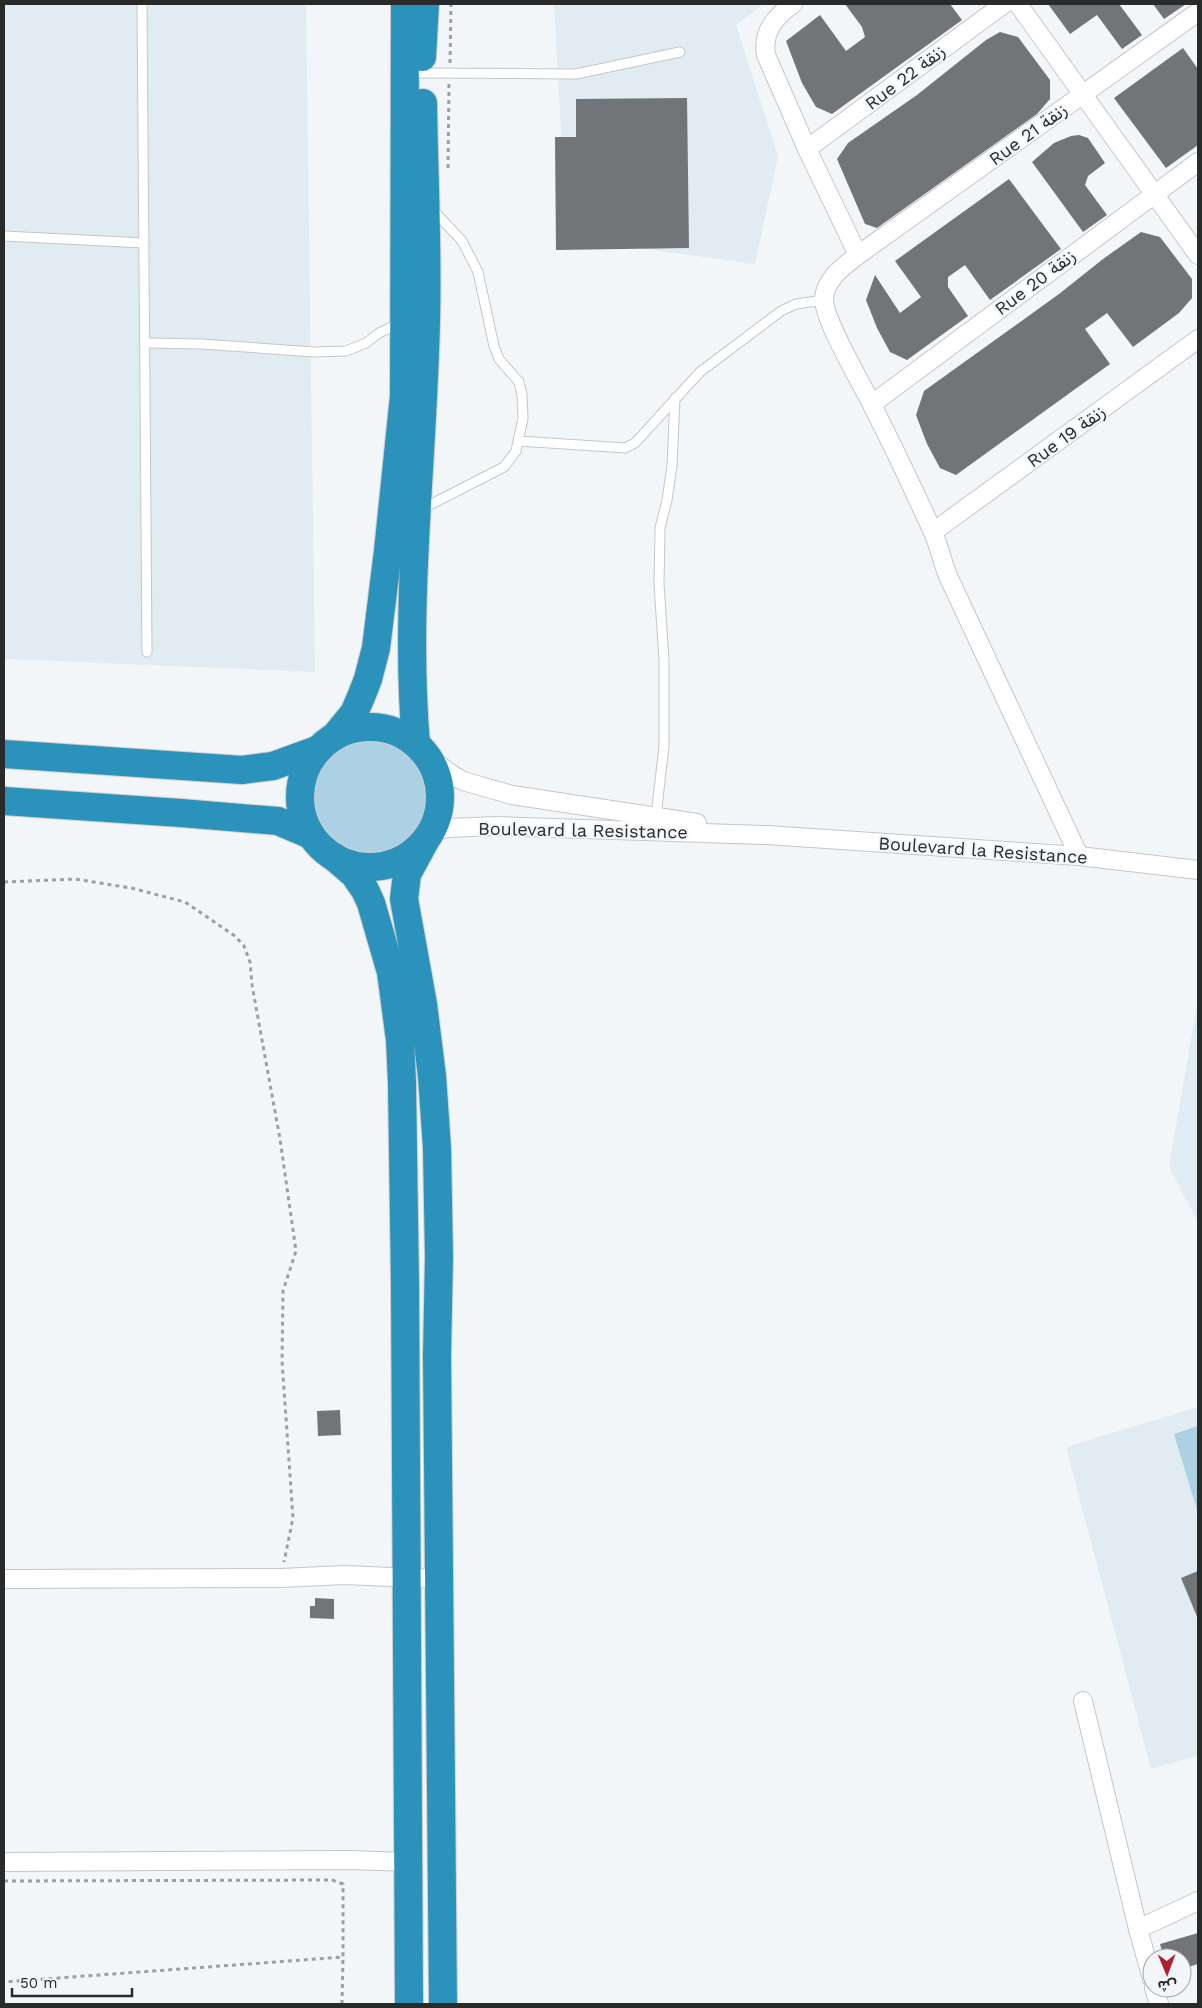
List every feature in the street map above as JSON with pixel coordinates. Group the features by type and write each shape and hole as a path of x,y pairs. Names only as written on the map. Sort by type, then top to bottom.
{"highway":[{"path":"311,835 302,815 299,796 304,771 327,742 354,713 368,680 376,648 388,551 404,396 405,4"},
{"path":"420,749 411,692 426,321 422,73 424,4"},
{"path":"4,754 242,770 273,766 354,728 372,726 400,733 420,749 435,770 440,788 438,816 408,874 404,899 428,1039 437,1148 443,2004"},
{"path":"4,801 271,820 294,827 311,835 354,874 372,904 391,972 397,1012 402,1084 409,2004"},
{"path":"332,856 352,864 382,866 402,859 428,836"}],"street":[{"path":"792,4 779,14 769,26 765,46 766,55 807,149 858,255"},
{"name":"Rue 22 زنقة","path":"807,149 1004,4"},
{"path":"1018,4 1198,255"},
{"name":"Rue 21 زنقة","path":"824,300 830,281 842,267 1198,12"},
{"name":"Rue 20 زنقة","path":"872,404 1198,162"},
{"path":"824,300 828,316 933,532 948,576 1079,856"},
{"name":"Rue 19 زنقة","path":"933,532 1198,339"},
{"name":"Boulevard la Resistance","path":"420,749 451,774 484,788 512,795 656,816 767,835"},
{"name":"Boulevard la Resistance","path":"428,836 448,828 496,826 767,835 1079,856 1198,870"},
{"path":"4,1579 281,1578 344,1575 439,1579"},
{"path":"1083,1701 1143,1948"},
{"path":"4,1862 349,1860 408,1862"},
{"path":"1138,1929 1198,1901"}],"lane":[{"path":"142,4 147,652"},
{"path":"422,73 576,74 680,52"},
{"path":"418,512 504,467 516,451 523,418 522,395 518,382 499,360 494,346 478,272 462,241 425,201"},
{"path":"4,236 144,243"},
{"path":"519,441 625,448 635,443 700,372 781,311 796,304 824,300"},
{"path":"145,343 202,344 314,352 346,351 366,343 379,333 404,321"},
{"path":"656,816 664,746 664,661 659,584 660,528 667,500 672,466 675,398"}],"path":[{"path":"448,168 451,4"},
{"path":"4,882 75,879 130,888 185,902 235,936 244,946 250,962 252,985 280,1139 296,1250 283,1291 282,1361 293,1518 281,1578"},
{"path":"4,1881 332,1880 343,1884 342,2004"},
{"path":"4,1982 343,1958"}],"shaded area":[{"path":"4,4 306,4 315,672 4,659"},
{"path":"554,4 763,4 736,25 778,156 755,264 567,238"},
{"path":"370,736 393,740 413,754 427,774 431,797 427,820 413,840 393,854 370,858 347,854 327,840 313,820 309,797 313,774 327,754 347,740"},
{"path":"1198,999 1198,1222 1169,1167"},
{"path":"1198,1407 1198,1759 1197,1756 1151,1769 1066,1447"},
{"path":"1198,1426 1198,1513 1174,1434"}],"building":[{"path":"845,4 950,4 962,20 832,114 816,107 802,83 786,41 820,15 846,51 865,37 862,27"},
{"path":"1048,4 1119,4 1142,35 1122,49 1097,15 1070,34"},
{"path":"1153,4 1186,4 1164,19"},
{"path":"1000,32 1018,37 1050,80 1050,99 1037,114 877,228 865,224 837,159 848,143 917,95 986,40"},
{"path":"1183,48 1198,69 1198,145 1166,168 1114,98"},
{"path":"687,98 689,248 556,250 555,137 576,137 576,99"},
{"path":"1079,135 1088,138 1105,163 1088,176 1085,185 1107,215 1083,232 1032,162 1054,143"},
{"path":"1009,179 1061,249 990,300 965,265 948,277 948,287 968,316 907,360 890,352 877,328 866,300 875,275 900,313 921,297 895,261"},
{"path":"1141,232 1160,237 1192,279 1192,298 1179,313 1133,347 1107,313 1085,329 1110,364 956,475 940,468 927,444 916,415 924,391 1059,294"},
{"path":"340,1410 341,1435 318,1436 317,1411"},
{"path":"1198,1571 1198,1619 1181,1578"},
{"path":"315,1598 334,1599 334,1619 310,1618 310,1606 315,1606"},
{"path":"1198,1933 1198,1964 1192,1966 1192,1948 1161,1948 1160,1944"}]}
